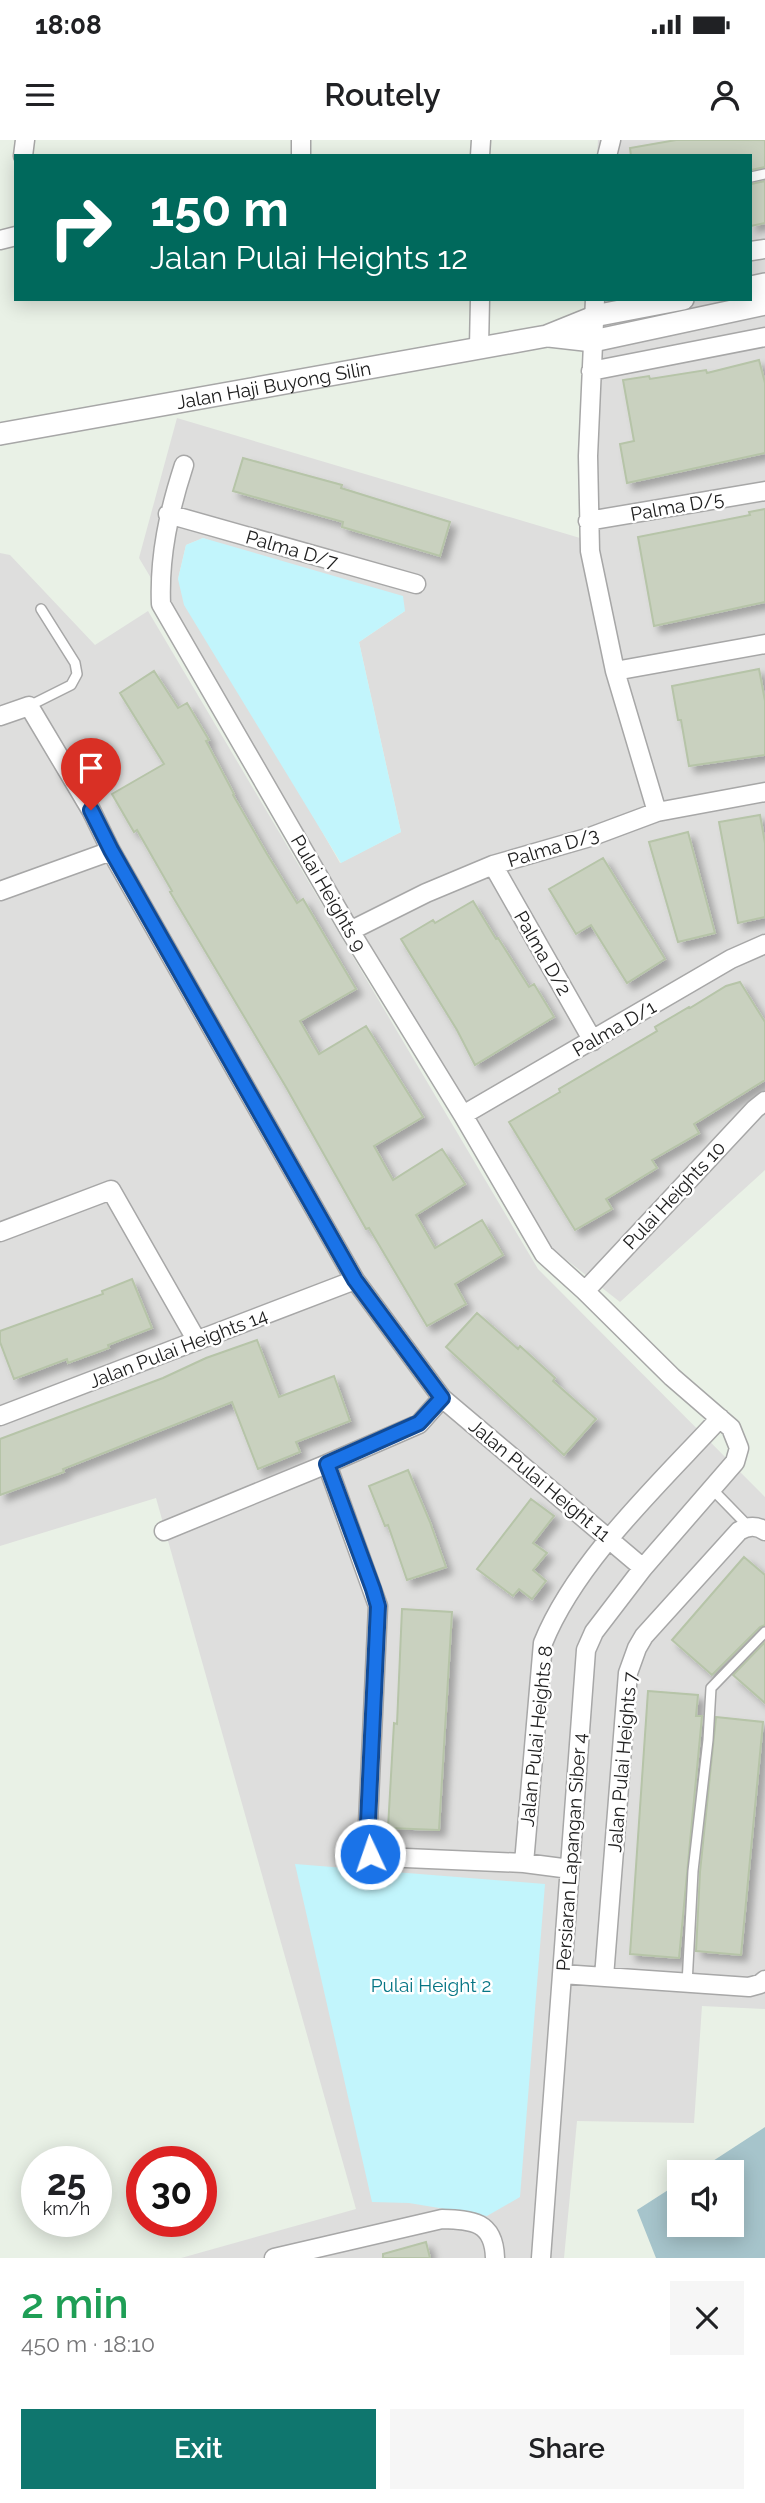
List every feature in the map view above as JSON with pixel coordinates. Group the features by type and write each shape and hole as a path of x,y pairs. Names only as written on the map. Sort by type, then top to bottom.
{"street":[{"path":"478,347 480,301"},
{"path":"547,336 594,308 663,301"},
{"path":"547,336 593,341 765,304"},
{"path":"594,308 588,521 590,551 615,671 657,812"},
{"name":"Jalan Haji Buyong Silin","path":"0,434 547,336"},
{"path":"591,371 765,337"},
{"name":"Pulai Heights 9","path":"184,465 168,514 160,576 161,604 350,931 463,1115 544,1254 646,1353 720,1418"},
{"name":"Palma D/5","path":"588,521 765,491"},
{"name":"Palma D/7","path":"168,514 416,584"},
{"path":"615,671 765,644"},
{"path":"0,716 29,706"},
{"name":"Jalan Pulai Height 11","path":"29,706 91,810 111,850 355,1280 442,1398 643,1568"},
{"name":"Palma D/3","path":"350,931 426,893 493,866 590,837 657,812 765,792"},
{"path":"0,891 111,850"},
{"name":"Palma D/2","path":"493,866 593,1041"},
{"name":"Palma D/1","path":"463,1115 731,959 765,944"},
{"name":"Pulai Heights 10","path":"585,1291 765,1101"},
{"path":"0,1232 111,1189 197,1341"},
{"name":"Jalan Pulai Heights 14","path":"0,1416 355,1280"},
{"path":"164,1531 419,1423 442,1398"},
{"name":"Persiaran Lapangan Siber 4","path":"541,2258 586,1650 594,1632 643,1568 735,1461 739,1448 731,1428 720,1418"},
{"name":"Jalan Pulai Heights 8","path":"524,1863 543,1643 551,1625 609,1538 720,1418"},
{"path":"327,1464 378,1606 367,1844 370,1854 382,1857 524,1863 570,1869"},
{"name":"Jalan Pulai Heights 7","path":"604,1977 628,1673 644,1636 739,1531 756,1529"},
{"path":"562,1974 749,1987 765,1980"},
{"path":"274,2258 442,2219 482,2225 490,2234 495,2258"}],"lane":[{"path":"29,706 71,685 78,674 75,663 41,609"},
{"path":"712,1489 756,1529"},
{"path":"687,1984 693,1871 708,1740 711,1688 765,1632"}],"shaded area":[{"path":"598,140 765,140 765,1170 620,1302 549,1246 139,558 177,418 580,538 591,301 752,301 752,154 597,154","holes":["203,538 405,611 359,642 401,832 340,863 178,579 186,545"]},
{"path":"0,553 10,555 95,645 148,611 538,1269 765,1497 765,2009 702,2006 694,2123 577,2121 564,2258 181,2258 356,2209 156,1498 0,1546"},
{"path":"765,2127 765,2258 656,2258 637,2210 667,2191 667,2237 744,2237 744,2160 714,2160"}],"green space":[{"path":"203,538 403,596 405,611 359,642 401,832 341,863 184,605 178,579 186,545"},
{"name":"Pulai Height 2","path":"295,1864 545,1884 520,2197 487,2216 409,2203 372,2202"}],"building":[{"path":"676,140 765,140 765,167 752,170 752,154 631,154 630,148"},
{"path":"765,181 765,223 752,226 752,184"},
{"path":"759,360 765,383 765,453 627,483 620,444 634,441 623,380 649,376 650,379 706,370 707,373"},
{"path":"243,458 342,485 341,488 450,522 440,556 342,527 343,522 233,491"},
{"path":"765,509 765,602 654,626 638,537 750,515 749,512"},
{"path":"759,669 765,701 765,755 689,766 672,686"},
{"path":"154,671 178,708 187,703 209,740 206,741 233,795 267,854 297,903 303,899 356,989 300,1021 319,1054 366,1026 423,1117 374,1146 393,1180 442,1149 465,1184 416,1215 435,1248 482,1220 503,1255 455,1284 466,1304 427,1326 369,1228 366,1229 286,1087 170,892 172,891 137,830 134,832 112,794 164,764 120,693"},
{"path":"760,815 765,843 765,917 738,923 719,822"},
{"path":"688,832 715,933 678,942 649,842"},
{"path":"603,858 665,959 627,983 591,925 576,934 549,889"},
{"path":"473,901 529,987 534,984 554,1017 475,1065 457,1030 401,939"},
{"path":"740,982 765,1022 765,1080 694,1124 699,1133 652,1160 657,1168 606,1199 612,1209 575,1230 509,1122 657,1031 655,1027 726,986"},
{"path":"132,1279 152,1328 108,1345 109,1348 68,1363 67,1359 14,1379 0,1342 0,1331 103,1294 102,1291"},
{"path":"477,1313 518,1349 520,1346 555,1378 553,1381 596,1419 564,1455 446,1347"},
{"path":"257,1340 279,1397 334,1376 350,1421 296,1442 300,1452 258,1469 232,1402 63,1469 64,1472 0,1495 0,1439"},
{"path":"408,1470 446,1567 407,1580 388,1525 385,1526 369,1486"},
{"path":"531,1499 554,1516 533,1543 547,1553 533,1570 546,1581 532,1599 519,1589 513,1596 477,1569"},
{"path":"744,1557 765,1575 765,1625 712,1675 672,1640"},
{"path":"402,1609 452,1612 439,1830 388,1828 394,1723 397,1724"},
{"path":"765,1642 765,1703 733,1675"},
{"path":"648,1691 698,1695 696,1716 702,1716 679,1958 630,1954"},
{"path":"716,1717 763,1722 741,1955 696,1951 700,1872"},
{"path":"426,2242 430,2258 383,2258 383,2254"}],"route":[{"path":"91,810 111,850 355,1280 442,1398 419,1423 327,1464 378,1606 367,1844 370,1854"}]}
